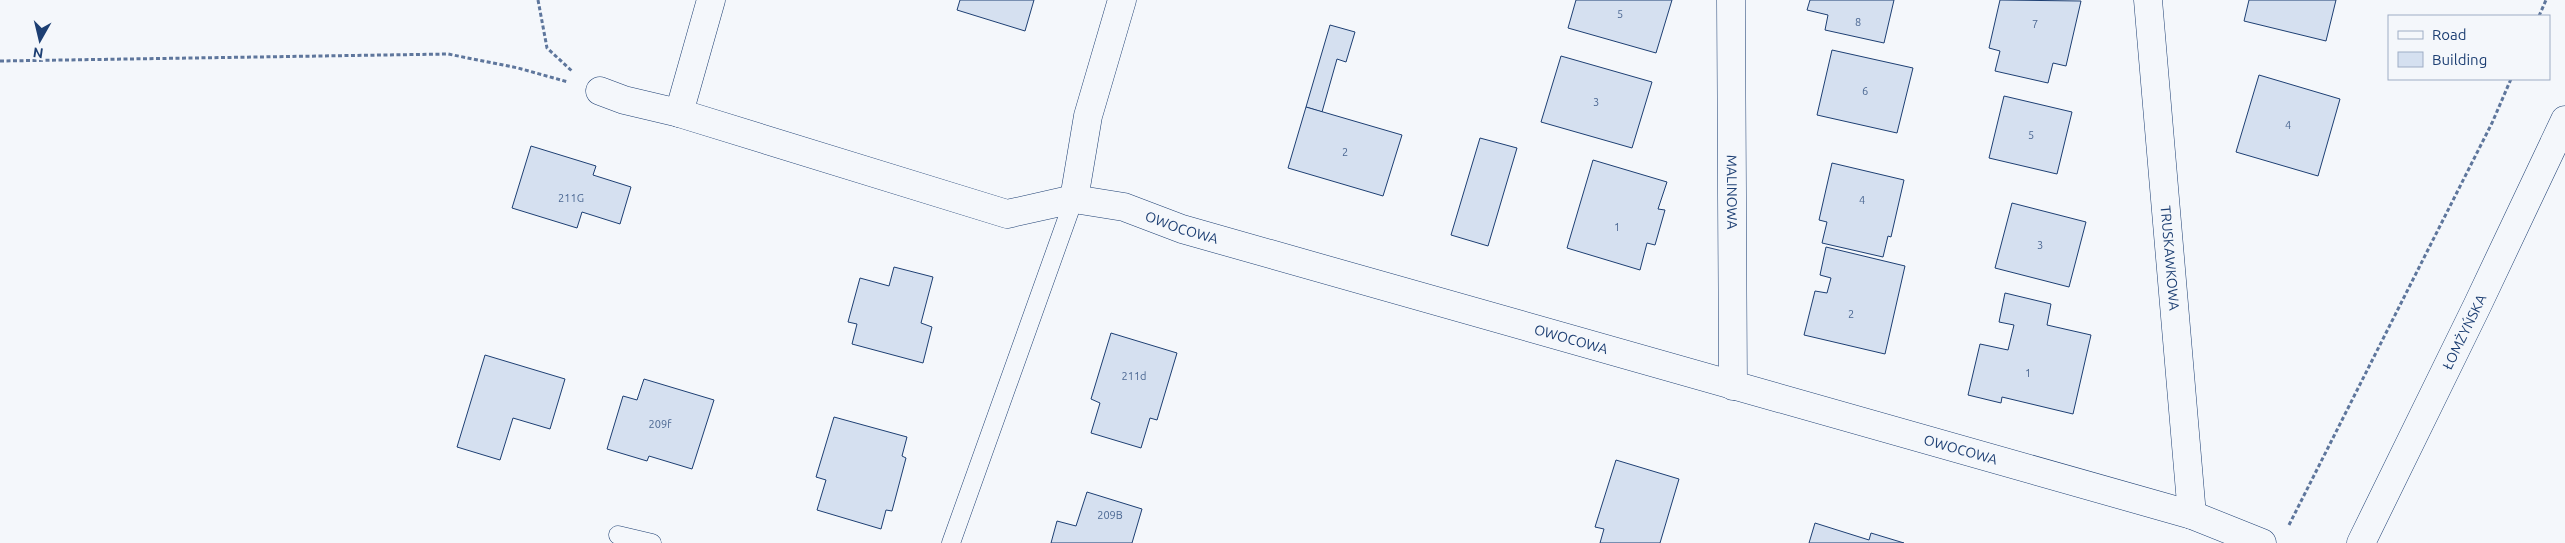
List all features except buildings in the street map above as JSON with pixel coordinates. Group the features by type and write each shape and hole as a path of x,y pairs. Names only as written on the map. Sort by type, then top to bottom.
{"street":[{"path":"679,113 711,0"},
{"path":"600,91 624,100 679,113 1007,214 1074,199 1088,116 1122,0"},
{"name":"MALINOWA","path":"1731,0 1733,386"},
{"name":"TRUSKAWKOWA","path":"2148,0 2192,515"},
{"name":"ŁOMŻYŃSKA","path":"2361,543 2437,390 2565,120"},
{"name":"OWOCOWA","path":"1074,199 1124,207 1182,229 2273,539"}],"lane":[{"path":"951,543 1074,199"},
{"path":"618,535 652,543"}],"path":[{"path":"538,0 547,48 565,67 600,91"},
{"path":"2539,15 2546,0"},
{"path":"0,61 448,54 518,68 600,91"},
{"path":"2273,539 2492,123 2511,80"}]}
